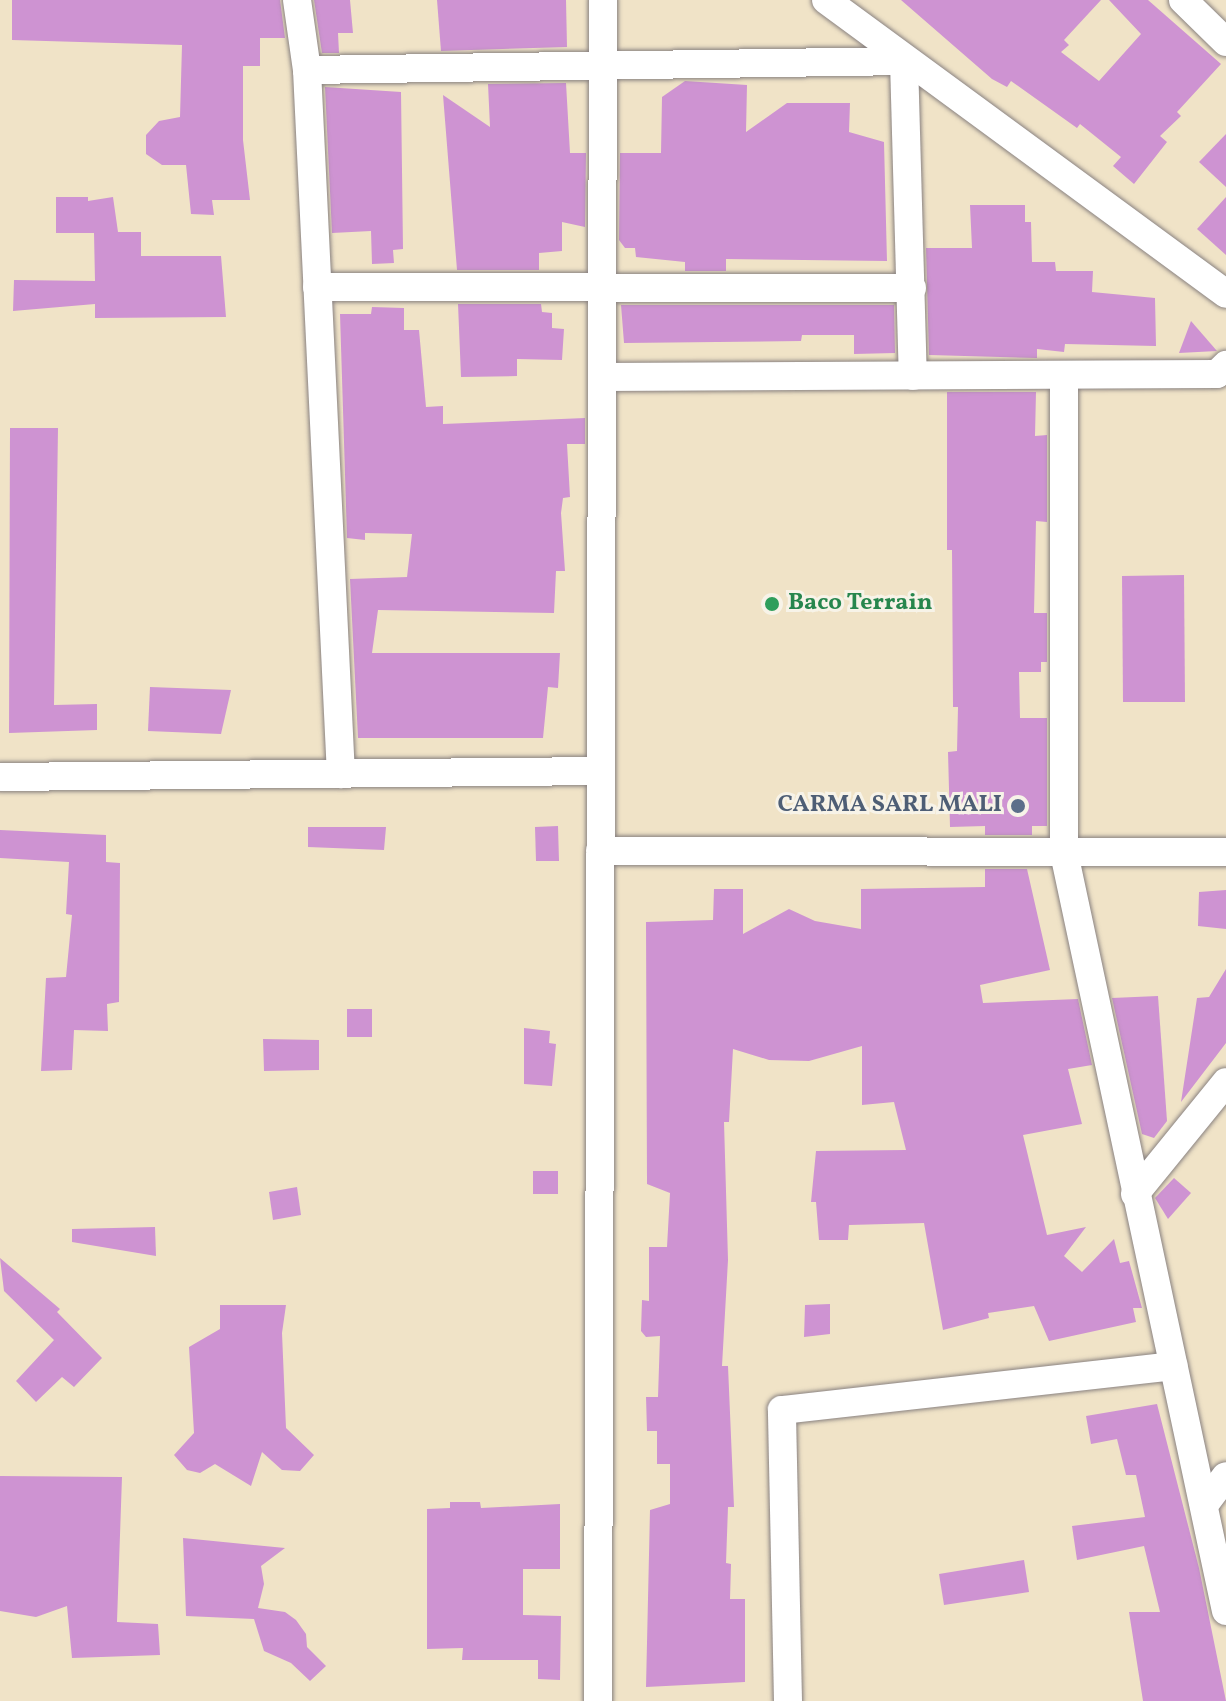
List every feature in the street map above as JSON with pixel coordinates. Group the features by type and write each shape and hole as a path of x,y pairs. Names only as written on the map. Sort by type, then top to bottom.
{"street":[{"path":"297,0 307,70 341,774"},
{"path":"598,1701 603,0"},
{"path":"826,0 904,61 1226,294"},
{"path":"1183,0 1226,42"},
{"path":"307,70 904,61"},
{"path":"904,61 913,376"},
{"path":"317,287 912,288"},
{"path":"602,377 1217,374 1226,365"},
{"path":"1064,375 1064,853 1226,1611"},
{"path":"0,777 601,771"},
{"path":"600,851 1226,852"},
{"path":"1135,1194 1226,1082"},
{"path":"788,1701 782,1410 1174,1366"},
{"path":"1204,1505 1226,1476"}],"building":[{"path":"12,0 280,0 285,38 260,38 260,66 243,66 243,140 250,200 212,200 214,215 191,214 186,165 162,165 146,154 146,135 159,121 180,117 182,45 12,40"},
{"path":"314,0 350,0 353,33 338,33 339,53 322,53"},
{"path":"437,0 566,0 567,47 441,51"},
{"path":"901,0 1101,0 1064,40 1069,45 1061,52 1099,81 1141,34 1109,0 1148,0 1221,64 1177,112 1181,116 1160,136 1167,142 1134,184 1113,166 1121,157 1080,124 1077,128 1011,81 1007,87 992,79"},
{"path":"685,81 747,85 746,132 787,103 850,103 849,132 884,142 887,261 726,259 726,271 685,271 685,262 636,257 635,248 625,248 619,240 620,153 661,153 662,97"},
{"path":"566,83 570,153 586,153 585,227 562,222 562,251 539,253 539,270 457,270 443,95 490,127 488,84"},
{"path":"325,87 401,92 403,249 393,250 394,263 372,264 371,231 332,233"},
{"path":"1226,134 1226,187 1199,162"},
{"path":"56,197 88,197 88,201 113,197 118,232 141,232 141,256 221,256 226,317 95,318 95,304 13,311 14,280 95,281 94,233 56,233"},
{"path":"1226,197 1226,255 1197,229"},
{"path":"970,205 1025,205 1025,222 1031,222 1032,262 1055,262 1056,271 1093,271 1092,292 1155,298 1156,346 1065,344 1064,352 1037,349 1037,358 929,355 926,248 972,248"},
{"path":"458,304 541,304 542,312 552,313 552,328 564,329 562,360 517,359 517,376 461,377"},
{"path":"621,305 894,305 895,353 854,354 854,335 802,335 801,341 624,343"},
{"path":"372,307 404,308 404,330 419,330 426,407 443,406 443,424 585,418 585,444 567,444 570,497 563,498 561,513 565,571 556,571 554,613 378,610 372,653 560,653 558,688 548,687 543,738 358,738 350,579 407,577 412,534 365,533 365,540 347,538 340,314 371,314"},
{"path":"1191,321 1217,351 1179,353"},
{"path":"947,392 1036,392 1035,436 1047,435 1047,522 1036,521 1034,613 1047,613 1047,662 1041,662 1041,672 1019,672 1020,718 1047,718 1047,826 1032,826 1032,835 985,835 985,826 950,827 948,752 957,751 958,707 953,707 952,550 947,550"},
{"path":"10,428 58,428 54,705 97,704 97,730 9,733"},
{"path":"1184,575 1185,702 1123,702 1122,576"},
{"path":"150,687 231,690 221,734 148,731"},
{"path":"558,826 559,861 536,861 535,827"},
{"path":"308,827 386,827 384,850 308,847"},
{"path":"0,830 106,835 106,862 120,863 119,1002 107,1004 108,1031 74,1030 72,1070 41,1071 46,978 66,977 72,915 66,914 69,862 0,858"},
{"path":"985,869 1027,869 1050,970 980,985 983,1003 1078,999 1092,1065 1068,1069 1082,1124 1023,1135 1047,1235 1086,1227 1064,1256 1082,1272 1114,1239 1120,1263 1129,1261 1142,1308 1133,1308 1136,1322 1049,1341 1034,1306 988,1313 989,1318 943,1330 924,1223 849,1225 848,1240 819,1240 816,1202 811,1202 816,1151 906,1150 894,1102 862,1105 862,1046 809,1061 769,1060 733,1049 729,1122 724,1122 728,1260 722,1366 728,1366 734,1507 728,1507 726,1563 731,1564 730,1599 745,1599 745,1682 646,1687 650,1510 670,1504 670,1464 657,1464 657,1431 647,1431 646,1397 658,1397 660,1336 646,1337 641,1331 642,1300 649,1301 649,1247 667,1247 670,1193 647,1184 646,922 713,920 714,889 743,889 743,934 789,909 815,921 861,929 861,889 985,887"},
{"path":"1226,890 1226,929 1198,926 1199,892"},
{"path":"1226,969 1226,1043 1181,1102 1197,998 1209,997"},
{"path":"1158,996 1167,1121 1154,1138 1142,1134 1112,998"},
{"path":"347,1009 372,1009 372,1037 347,1037"},
{"path":"524,1028 550,1031 549,1043 556,1044 552,1086 524,1084"},
{"path":"263,1039 319,1040 319,1070 264,1071"},
{"path":"533,1171 558,1171 558,1194 533,1194"},
{"path":"1174,1178 1191,1193 1168,1219 1155,1198"},
{"path":"297,1187 301,1215 273,1220 269,1192"},
{"path":"155,1227 156,1256 72,1242 72,1229"},
{"path":"0,1258 60,1309 57,1312 102,1358 74,1387 62,1377 36,1402 16,1381 54,1340 4,1291"},
{"path":"830,1304 830,1334 804,1337 805,1305"},
{"path":"220,1305 286,1305 282,1333 286,1428 314,1455 300,1471 282,1470 262,1452 251,1486 215,1464 200,1473 187,1470 174,1455 194,1433 189,1347 220,1329"},
{"path":"1157,1404 1199,1568 1226,1701 1143,1701 1129,1612 1160,1612 1144,1546 1077,1560 1072,1526 1145,1517 1136,1475 1126,1475 1117,1439 1091,1444 1086,1416"},
{"path":"0,1476 122,1477 117,1622 158,1624 160,1655 72,1658 67,1606 36,1617 0,1611"},
{"path":"450,1502 480,1502 481,1508 560,1504 560,1569 523,1569 523,1615 561,1616 560,1680 538,1679 538,1660 462,1660 463,1648 427,1649 427,1509 450,1508"},
{"path":"183,1538 285,1548 261,1566 264,1584 258,1608 285,1612 296,1620 306,1634 307,1647 326,1666 310,1681 291,1663 264,1651 254,1619 186,1616"},
{"path":"1024,1560 1029,1592 944,1605 939,1574"}],"place":[{"name":"Baco Terrain","path":"772,604"},
{"name":"CARMA SARL MALI","path":"1018,806"}]}
